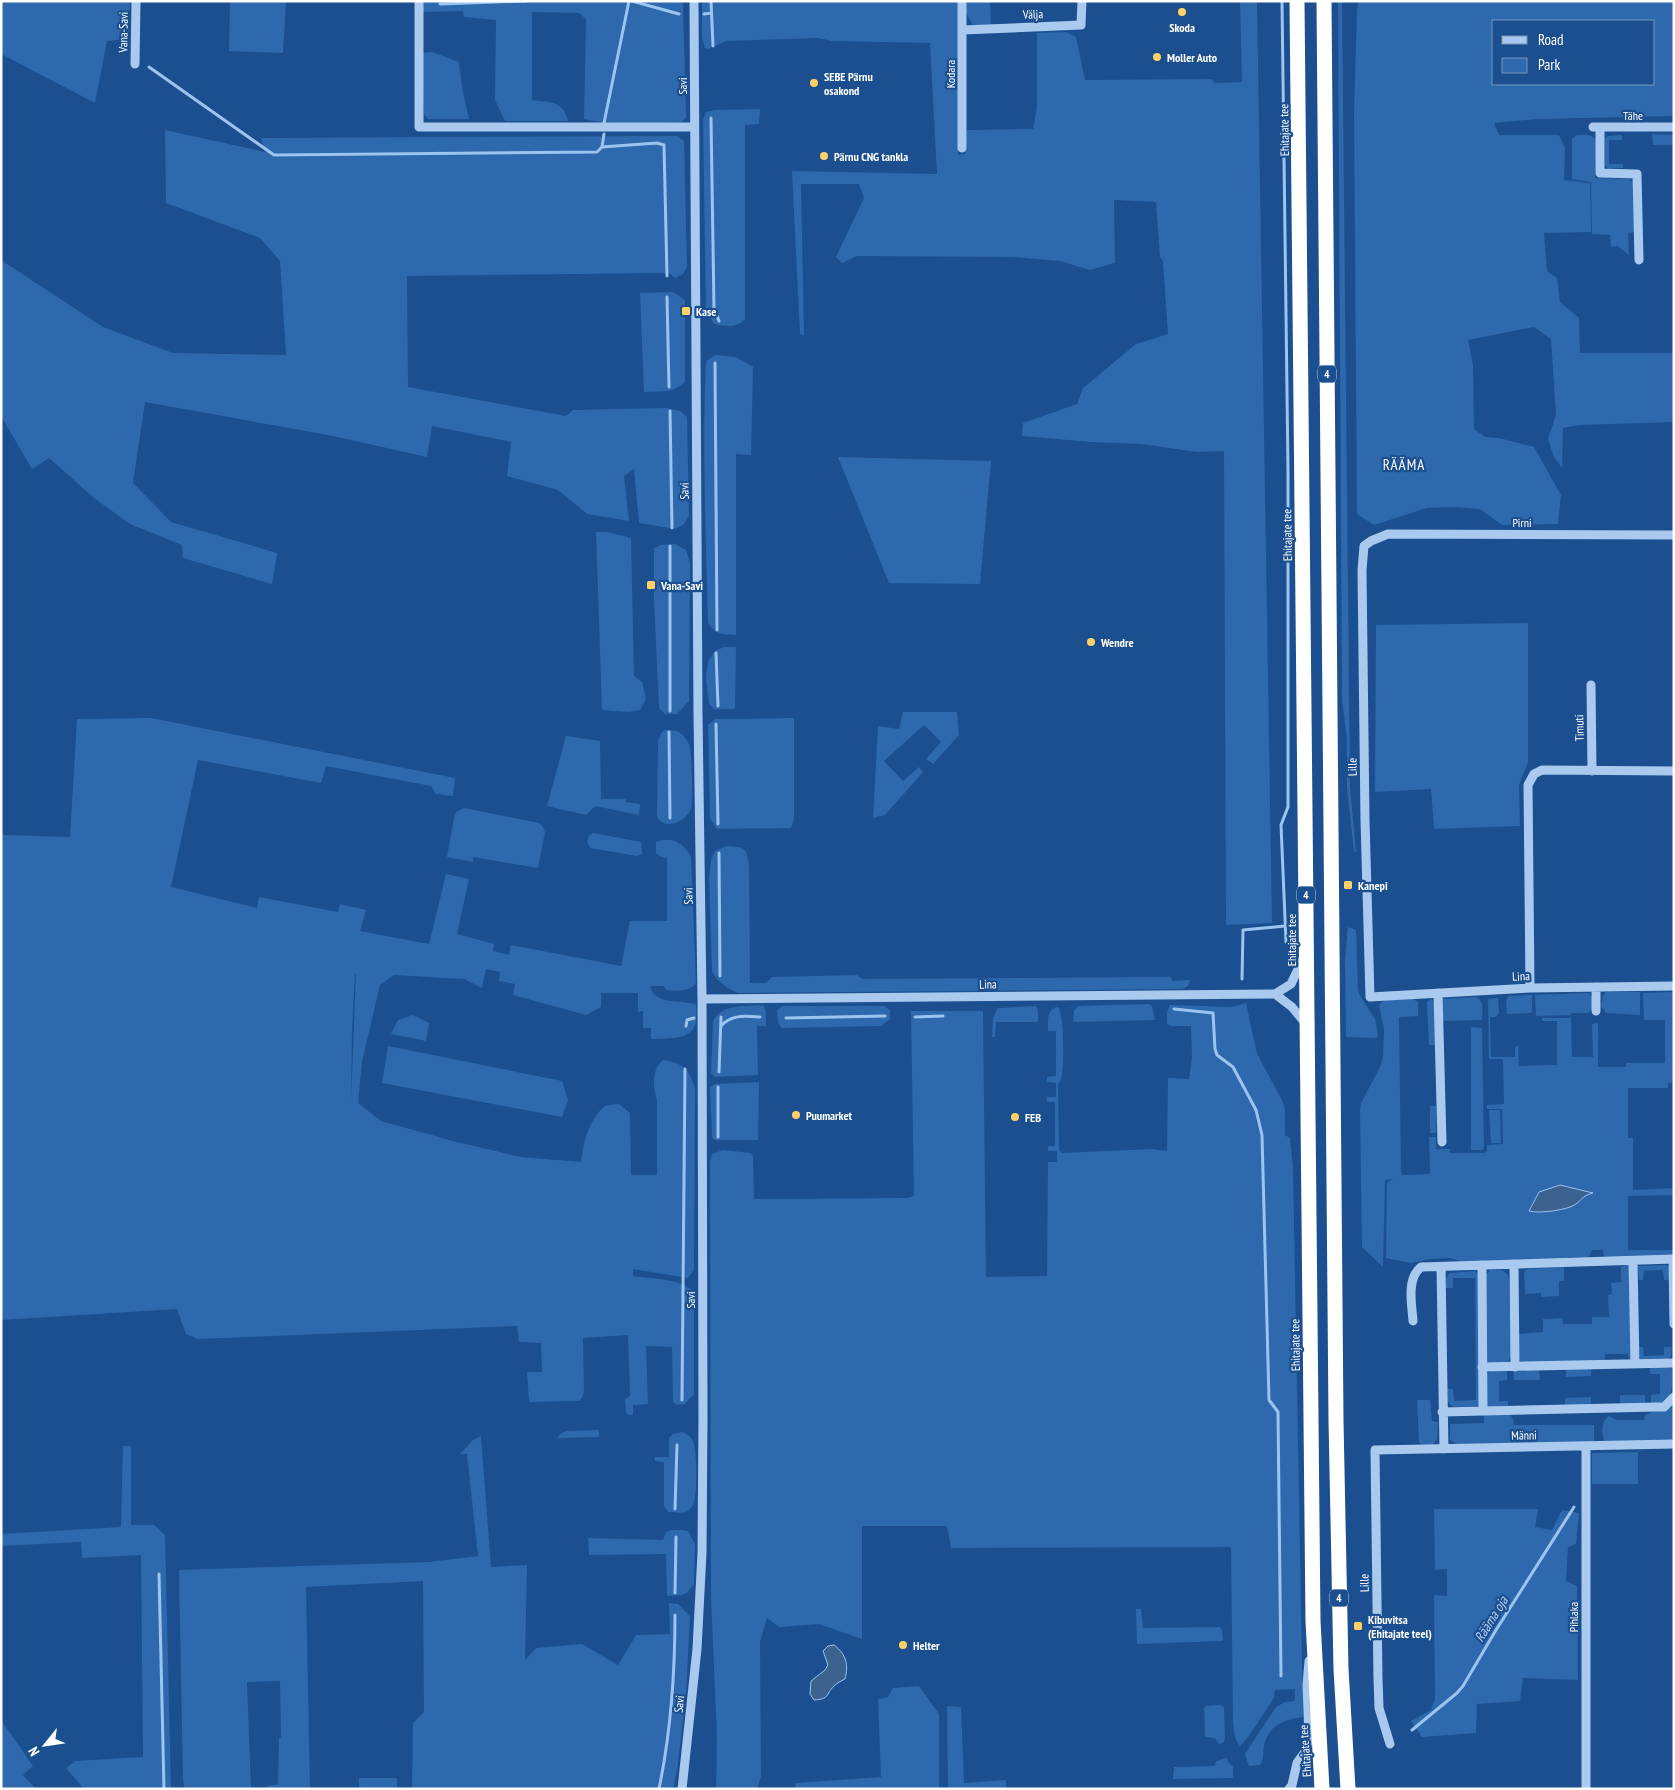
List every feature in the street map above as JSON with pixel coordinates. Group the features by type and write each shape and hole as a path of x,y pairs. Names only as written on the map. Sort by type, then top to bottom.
{"highway":[{"name":"Ehitajate tee","path":"1297,1 1312,1621 1322,1789"},
{"name":"4","path":"1324,1 1336,1430 1341,1669 1348,1789"}],"street":[{"name":"Vana-Savi","path":"135,64 136,1"},
{"path":"419,1 419,128 694,127"},
{"name":"Savi","path":"682,1789 696,1658 702,1553 702,999 698,714 694,1"},
{"name":"Kodara","path":"962,1 962,148"},
{"name":"Välja","path":"962,30 1081,25 1082,1"},
{"name":"Tähe","path":"1639,260 1637,174 1600,173 1596,127 1674,127"},
{"name":"Pirni","path":"1371,540 1388,534 1674,535"},
{"name":"Lille","path":"1370,997 1365,820 1362,563 1364,546 1371,540"},
{"name":"Timuti","path":"1591,685 1592,770"},
{"path":"1530,988 1528,785 1534,774 1542,770 1674,771"},
{"path":"1306,952 1290,984 1275,994 1292,1007 1306,1024"},
{"name":"Lina","path":"1370,997 1530,988 1674,986"},
{"path":"1596,987 1596,1011"},
{"path":"1438,993 1442,1142"},
{"name":"Lina","path":"702,999 1275,994"},
{"path":"1413,1321 1412,1284 1415,1272 1421,1267 1673,1260 1674,1324"},
{"path":"1633,1261 1635,1364"},
{"path":"1514,1264 1516,1367"},
{"path":"1482,1265 1483,1411"},
{"path":"1441,1267 1444,1449"},
{"path":"1482,1367 1674,1362"},
{"path":"1442,1412 1656,1408 1664,1407 1674,1397"},
{"name":"Männi","path":"1375,1450 1674,1444"},
{"name":"Pihlaka","path":"1586,1446 1586,1789"},
{"name":"Lille","path":"1375,1450 1379,1708 1390,1744"},
{"path":"1289,1789 1292,1785 1297,1763 1305,1752 1309,1739 1307,1685 1312,1621"}],"green space":[{"path":"1,1 130,1 129,39 107,41 95,103 1,54"},
{"path":"230,1 286,1 283,53 229,51"},
{"path":"423,1 683,1 686,117 682,122 645,124 619,124 584,119 586,19 579,13 532,12 532,100 550,102 559,106 566,114 568,121 505,121 495,100 496,20 464,17 463,11 423,12"},
{"path":"702,1 958,1 958,155 965,154 967,130 1033,129 1037,108 1037,33 1066,32 1076,37 1085,80 1211,79 1215,83 1242,82 1240,1 1257,1 1272,923 1226,925 1224,451 1197,452 1141,444 1022,436 1023,423 1077,404 1083,388 1136,344 1168,334 1163,261 1160,257 1156,202 1114,200 1115,263 1090,270 1060,261 1014,257 857,256 842,263 836,257 864,198 859,184 801,184 804,335 800,334 792,171 937,174 930,43 832,41 819,38 726,41 708,49 705,48 702,38"},
{"path":"965,1 990,1 991,25 973,25 966,13"},
{"path":"1338,1 1342,1 1350,787 1356,852 1354,852 1347,787 1347,740 1342,699"},
{"path":"1358,1 1674,1 1674,116 1538,119 1494,123 1499,135 1559,135 1565,148 1564,180 1590,183 1591,232 1544,233 1547,271 1557,278 1560,302 1579,318 1580,353 1674,353 1674,422 1579,425 1563,428 1562,468 1554,457 1548,439 1556,415 1551,339 1534,327 1468,340 1473,365 1474,429 1485,437 1499,438 1534,447 1561,495 1558,524 1502,525 1480,509 1455,507 1427,508 1374,525 1357,514 1354,112"},
{"path":"432,52 459,62 462,88 469,119 428,119 424,114 422,53"},
{"path":"760,109 759,124 745,125 745,319 734,326 714,324 706,310 703,120 706,112 716,110"},
{"path":"165,130 265,152 261,138 677,136 684,141 687,267 683,274 675,278 669,273 407,276 408,387 566,416 573,410 666,408 680,411 687,417 689,516 683,525 675,529 639,523 634,469 624,476 629,521 587,514 558,490 507,476 511,442 432,426 427,457 333,436 145,402 133,483 171,522 277,553 272,584 183,558 182,545 130,524 94,498 49,458 32,469 1,416 1,260 103,327 173,353 286,355 280,261 260,238 166,203"},
{"path":"1652,134 1674,135 1674,181 1673,145 1653,145"},
{"path":"1577,135 1590,135 1596,140 1595,178 1629,179 1634,183 1634,232 1628,233 1629,255 1618,246 1611,247 1610,235 1592,234 1591,182 1572,179 1572,139"},
{"path":"1622,135 1622,140 1609,140 1609,164 1623,164 1623,168 1607,168 1605,166 1605,138"},
{"path":"673,292 685,300 685,381 672,390 644,392 640,293"},
{"path":"716,355 736,357 753,367 751,455 736,454 736,635 720,633 714,630 708,623 704,426 706,361"},
{"path":"838,457 991,461 980,584 889,583"},
{"path":"596,532 607,532 631,538 634,676 642,682 646,699 640,710 629,712 602,710"},
{"path":"675,544 686,550 690,563 689,701 677,714 665,714 659,708 654,599 654,548 661,545"},
{"path":"1528,623 1528,762 1519,785 1520,826 1434,829 1431,789 1375,792 1376,625"},
{"path":"724,647 736,647 735,709 714,709 709,704 706,677 708,661 715,651"},
{"path":"903,712 957,712 959,735 933,764 926,759 941,742 924,725 884,761 903,781 919,767 923,772 885,815 873,818 878,726 899,729"},
{"path":"151,718 455,778 453,796 436,794 431,786 326,766 321,783 198,760 171,887 257,908 259,897 338,912 340,904 366,910 360,931 429,944 446,874 469,879 457,934 494,944 493,951 509,955 511,945 621,966 630,921 667,921 667,858 661,857 656,853 656,842 672,840 684,847 691,856 696,984 686,990 678,991 666,990 664,986 650,986 657,997 669,1001 696,1005 695,1025 688,1034 676,1038 651,1039 651,1028 643,1028 643,1011 638,1012 638,993 601,993 601,1007 586,1015 513,995 515,984 499,981 500,972 486,969 482,988 464,979 394,975 380,985 362,1062 358,1103 381,1121 453,1141 520,1157 581,1162 585,1140 594,1118 606,1106 619,1104 630,1113 631,1175 657,1175 657,1100 654,1084 656,1069 663,1060 676,1063 685,1068 691,1077 695,1089 694,1270 688,1278 633,1269 633,1276 682,1284 694,1292 694,1394 685,1404 677,1405 673,1402 672,1347 646,1346 648,1404 633,1405 633,1415 626,1413 625,1399 630,1396 628,1335 583,1338 584,1392 579,1401 529,1402 527,1372 542,1372 541,1343 519,1342 517,1326 198,1339 186,1334 177,1309 1,1320 1,831 4,835 70,837 77,719","holes":["356,974 351,1102 352,1030"]},
{"path":"794,718 794,819 791,828 717,829 710,818 708,725 715,719"},
{"path":"665,730 676,731 683,735 690,745 691,760 691,809 680,821 670,824 661,821 657,817 658,741"},
{"path":"566,736 600,741 601,799 625,799 626,802 640,804 639,815 595,806 586,815 547,806"},
{"path":"464,808 539,823 545,832 538,868 473,857 473,862 447,857 456,812"},
{"path":"593,833 641,842 642,854 637,856 590,848 587,842 589,836"},
{"path":"727,846 739,847 746,851 749,864 750,983 766,983 772,977 857,975 862,979 1171,977 1172,981 1190,980 1190,982 1188,986 1182,989 738,993 723,984 712,971 709,878 711,860 715,851"},
{"path":"1348,927 1356,930 1358,989 1359,994 1375,1019 1378,1036 1376,1038 1346,1037 1345,959"},
{"path":"1605,992 1640,992 1640,1015 1606,1013 1601,1006"},
{"path":"1674,992 1674,1082 1668,1083 1668,1088 1628,1088 1628,1138 1633,1138 1633,1190 1674,1188 1674,1195 1628,1196 1628,1250 1674,1250 1674,1257 1607,1257 1604,1256 1603,1250 1592,1250 1587,1258 1568,1257 1566,1259 1466,1263 1450,1258 1411,1263 1386,1258 1387,1183 1393,1179 1385,1180 1383,1267 1362,1247 1360,1109 1361,1103 1381,1065 1383,1057 1384,1029 1379,1005 1384,1000 1411,998 1418,1002 1418,1016 1399,1017 1402,1175 1430,1174 1429,1137 1436,1137 1436,1149 1450,1149 1449,1153 1484,1153 1487,1151 1487,1145 1503,1144 1502,1109 1487,1109 1487,1105 1504,1104 1503,1059 1489,1059 1488,999 1498,998 1499,1013 1496,1017 1490,1017 1491,1057 1515,1057 1515,1047 1518,1046 1519,1066 1557,1065 1557,1021 1542,1021 1542,1018 1571,1018 1572,1057 1593,1057 1592,1024 1598,1023 1598,1067 1626,1067 1626,1063 1665,1063 1665,1020 1644,1020 1643,993","holes":["1559,1185 1591,1193 1582,1197 1575,1205 1554,1210 1530,1207 1539,1192"]},
{"path":"1589,993 1593,998 1593,1008 1588,1013 1536,1016 1535,995"},
{"path":"1532,995 1532,1013 1507,1014 1506,1002 1508,996"},
{"path":"1476,997 1482,1004 1482,1020 1440,1021 1441,999"},
{"path":"1431,999 1435,1002 1435,1045 1429,1045 1427,1002"},
{"path":"1246,1003 1257,1054 1282,1100 1285,1110 1285,1135 1290,1138 1293,1169 1303,1717 1285,1721 1275,1727 1267,1736 1260,1765 1249,1766 1245,1754 1276,1707 1285,1702 1295,1701 1295,1689 1275,1690 1272,1701 1249,1736 1240,1746 1235,1738 1233,1723 1231,1547 951,1548 947,1526 862,1526 862,1639 819,1624 779,1627 767,1618 760,1642 761,1776 757,1789 716,1789 717,1737 711,1598 710,1162 712,1154 723,1150 750,1153 753,1156 754,1199 907,1198 914,1196 911,1011 983,1011 986,1277 1047,1276 1048,1162 1057,1162 1057,1151 1048,1151 1048,1146 1055,1146 1055,1102 1047,1102 1047,1097 1056,1097 1056,1083 1047,1082 1047,1077 1056,1076 1056,1031 1048,1031 1048,1016 1051,1010 1058,1007 1062,1028 1063,1068 1058,1085 1059,1150 1062,1153 1152,1149 1167,1151 1168,1078 1189,1079 1192,1058 1191,1026 1171,1026 1167,1024 1167,1012 1170,1005 1232,1007"},
{"path":"1149,1004 1152,1006 1155,1020 1073,1022 1074,1010 1078,1006"},
{"path":"764,1006 766,1026 757,1026 758,1075 715,1077 711,1073 713,1021 722,1012 732,1007"},
{"path":"782,1006 884,1006 890,1010 890,1019 881,1026 782,1028 778,1023 777,1010"},
{"path":"1036,1006 1038,1022 996,1022 995,1037 992,1037 993,1017 998,1008"},
{"path":"413,1015 429,1023 426,1041 391,1034 398,1020"},
{"path":"1471,1027 1482,1028 1484,1148 1482,1150 1471,1150"},
{"path":"388,1046 562,1081 568,1100 562,1117 382,1083"},
{"path":"759,1082 758,1140 714,1140 712,1137 710,1087 715,1084"},
{"path":"1430,1106 1436,1106 1436,1133 1430,1133"},
{"path":"1489,1110 1500,1110 1501,1143 1491,1143"},
{"path":"1630,1265 1632,1361 1629,1361 1628,1354 1605,1354 1605,1361 1522,1363 1517,1353 1517,1334 1543,1332 1543,1319 1562,1318 1563,1324 1592,1324 1592,1317 1609,1317 1608,1295 1612,1294 1611,1283 1621,1282 1621,1267"},
{"path":"1666,1265 1669,1267 1670,1280 1664,1280 1663,1270 1644,1271 1643,1280 1639,1280 1638,1266"},
{"path":"1564,1267 1564,1281 1559,1281 1559,1296 1541,1297 1541,1293 1525,1294 1524,1274 1526,1269"},
{"path":"1490,1270 1502,1270 1508,1275 1509,1280 1511,1356 1507,1364 1491,1365 1487,1362 1486,1275"},
{"path":"1475,1271 1478,1274 1479,1406 1453,1407 1448,1402 1448,1389 1453,1389 1454,1401 1476,1400 1475,1278 1453,1278 1453,1288 1446,1288 1446,1278 1450,1273"},
{"path":"1639,1347 1643,1347 1644,1356 1664,1355 1664,1347 1672,1347 1671,1356 1668,1360 1640,1360"},
{"path":"1650,1366 1668,1366 1672,1369 1672,1389 1668,1398 1659,1404 1651,1405 1651,1395 1660,1394 1660,1374 1650,1374"},
{"path":"1507,1369 1507,1380 1499,1381 1499,1401 1508,1401 1508,1407 1487,1407 1486,1374 1490,1371"},
{"path":"1539,1369 1540,1380 1514,1380 1513,1370"},
{"path":"1566,1369 1591,1369 1591,1376 1566,1377"},
{"path":"1620,1395 1645,1395 1645,1405 1620,1405"},
{"path":"1591,1397 1591,1405 1565,1406 1565,1398"},
{"path":"1417,1400 1430,1400 1432,1421 1438,1422 1437,1439 1433,1445 1422,1445 1419,1442"},
{"path":"1674,1402 1674,1441 1605,1443 1602,1428 1604,1421 1609,1416 1617,1420 1644,1420 1645,1415"},
{"path":"1484,1413 1509,1413 1514,1425 1594,1425 1594,1440 1591,1443 1457,1444 1450,1440 1450,1424 1484,1423"},
{"path":"599,1430 599,1437 558,1438 559,1435 566,1431"},
{"path":"682,1432 690,1437 694,1446 696,1469 695,1499 688,1511 681,1513 668,1512 664,1506 664,1462 655,1461 655,1457 669,1457 669,1438 673,1434"},
{"path":"481,1436 491,1567 527,1565 525,1660 536,1648 582,1644 618,1665 636,1635 670,1634 669,1603 678,1604 690,1616 686,1694 677,1771 673,1789 412,1789 413,1723 424,1712 423,1581 306,1587 310,1789 265,1789 268,1786 278,1784 279,1738 281,1737 280,1681 247,1682 251,1789 185,1789 183,1781 179,1570 429,1562 478,1556 467,1454 460,1454 473,1440"},
{"path":"123,1446 131,1446 131,1525 154,1525 165,1535 171,1789 84,1789 66,1768 75,1761 143,1757 141,1555 82,1558 81,1542 1,1546 1,1534 121,1527"},
{"path":"1638,1452 1638,1484 1592,1484 1592,1453"},
{"path":"1434,1509 1538,1509 1535,1527 1552,1530 1562,1510 1579,1513 1576,1544 1568,1547 1566,1581 1577,1586 1578,1680 1523,1678 1520,1701 1477,1704 1476,1733 1422,1737 1411,1721 1431,1710 1435,1699 1434,1595 1447,1596 1447,1569 1435,1570"},
{"path":"671,1530 688,1531 695,1544 694,1584 687,1593 681,1595 667,1596 666,1554 589,1555 588,1538 663,1540 666,1532"},
{"path":"1136,1609 1141,1609 1143,1628 1220,1627 1223,1641 1137,1644"},
{"path":"919,1686 939,1714 939,1789 795,1789 796,1783 881,1777 878,1699 888,1697 893,1688"},
{"path":"1221,1705 1224,1707 1225,1739 1223,1743 1219,1744 1215,1738 1205,1737 1204,1708 1206,1706"},
{"path":"947,1706 961,1707 964,1783 1006,1780 1006,1789 948,1789"},
{"path":"1,1720 33,1766 23,1775 36,1789 1,1789"},
{"path":"1227,1758 1233,1767 1233,1777 1231,1778 1173,1779 1174,1767 1215,1766 1216,1761"},
{"path":"359,1778 397,1778 397,1789 359,1789"}],"shaded area":[{"path":"1560,1185 1593,1193 1585,1196 1576,1204 1560,1210 1546,1212 1529,1211 1539,1192"},
{"path":"834,1645 846,1660 845,1679 834,1686 825,1698 814,1700 810,1694 811,1681 825,1670 828,1665 823,1651 828,1646"}],"waterway":[{"path":"440,4 526,1"},
{"path":"604,123 629,1"},
{"path":"632,1 679,14"},
{"path":"711,1 713,46"},
{"path":"1282,1 1288,470 1288,807 1281,825 1286,942"},
{"path":"704,14 711,13"},
{"path":"149,67 274,155 597,152 602,147 604,134"},
{"path":"711,118 714,308 719,321"},
{"path":"602,147 657,143 664,145 667,276"},
{"path":"667,297 669,387"},
{"path":"715,363 717,630"},
{"path":"670,411 672,528"},
{"path":"670,546 670,711"},
{"path":"716,653 718,706"},
{"path":"716,724 718,824"},
{"path":"669,732 670,818"},
{"path":"719,853 720,976"},
{"path":"1242,979 1243,930 1285,926"},
{"path":"1174,1009 1213,1013 1217,1055 1233,1067 1256,1110 1262,1135 1269,1400 1278,1412 1281,1676"},
{"path":"721,1026 734,1018 744,1016 760,1017"},
{"path":"786,1018 885,1016"},
{"path":"915,1017 943,1016"},
{"path":"719,1072 721,1017"},
{"path":"686,1026 687,1020 694,1018"},
{"path":"682,1400 685,1069"},
{"path":"718,1087 718,1137"},
{"path":"675,1509 677,1445"},
{"name":"Rääma oja","path":"1412,1730 1463,1686 1574,1507"},
{"path":"675,1593 676,1537"},
{"path":"159,1574 164,1789"},
{"path":"659,1789 667,1746 672,1702 675,1615"}],"place":[{"name":"Skoda","path":"1182,12"},
{"name":"Moller Auto","path":"1157,57"},
{"name":"SEBE Pärnu osakond","path":"814,83"},
{"name":"Pärnu CNG tankla","path":"824,156"},
{"name":"Kase","path":"686,311"},
{"name":"Vana-Savi","path":"651,585"},
{"name":"Wendre","path":"1091,642"},
{"name":"Kanepi","path":"1348,885"},
{"name":"Puumarket","path":"796,1115"},
{"name":"FEB","path":"1015,1117"},
{"name":"Kibuvitsa (Ehitajate teel)","path":"1358,1626"},
{"name":"Helter","path":"903,1645"}],"district":[{"name":"RÄÄMA","path":"1404,464"}]}
